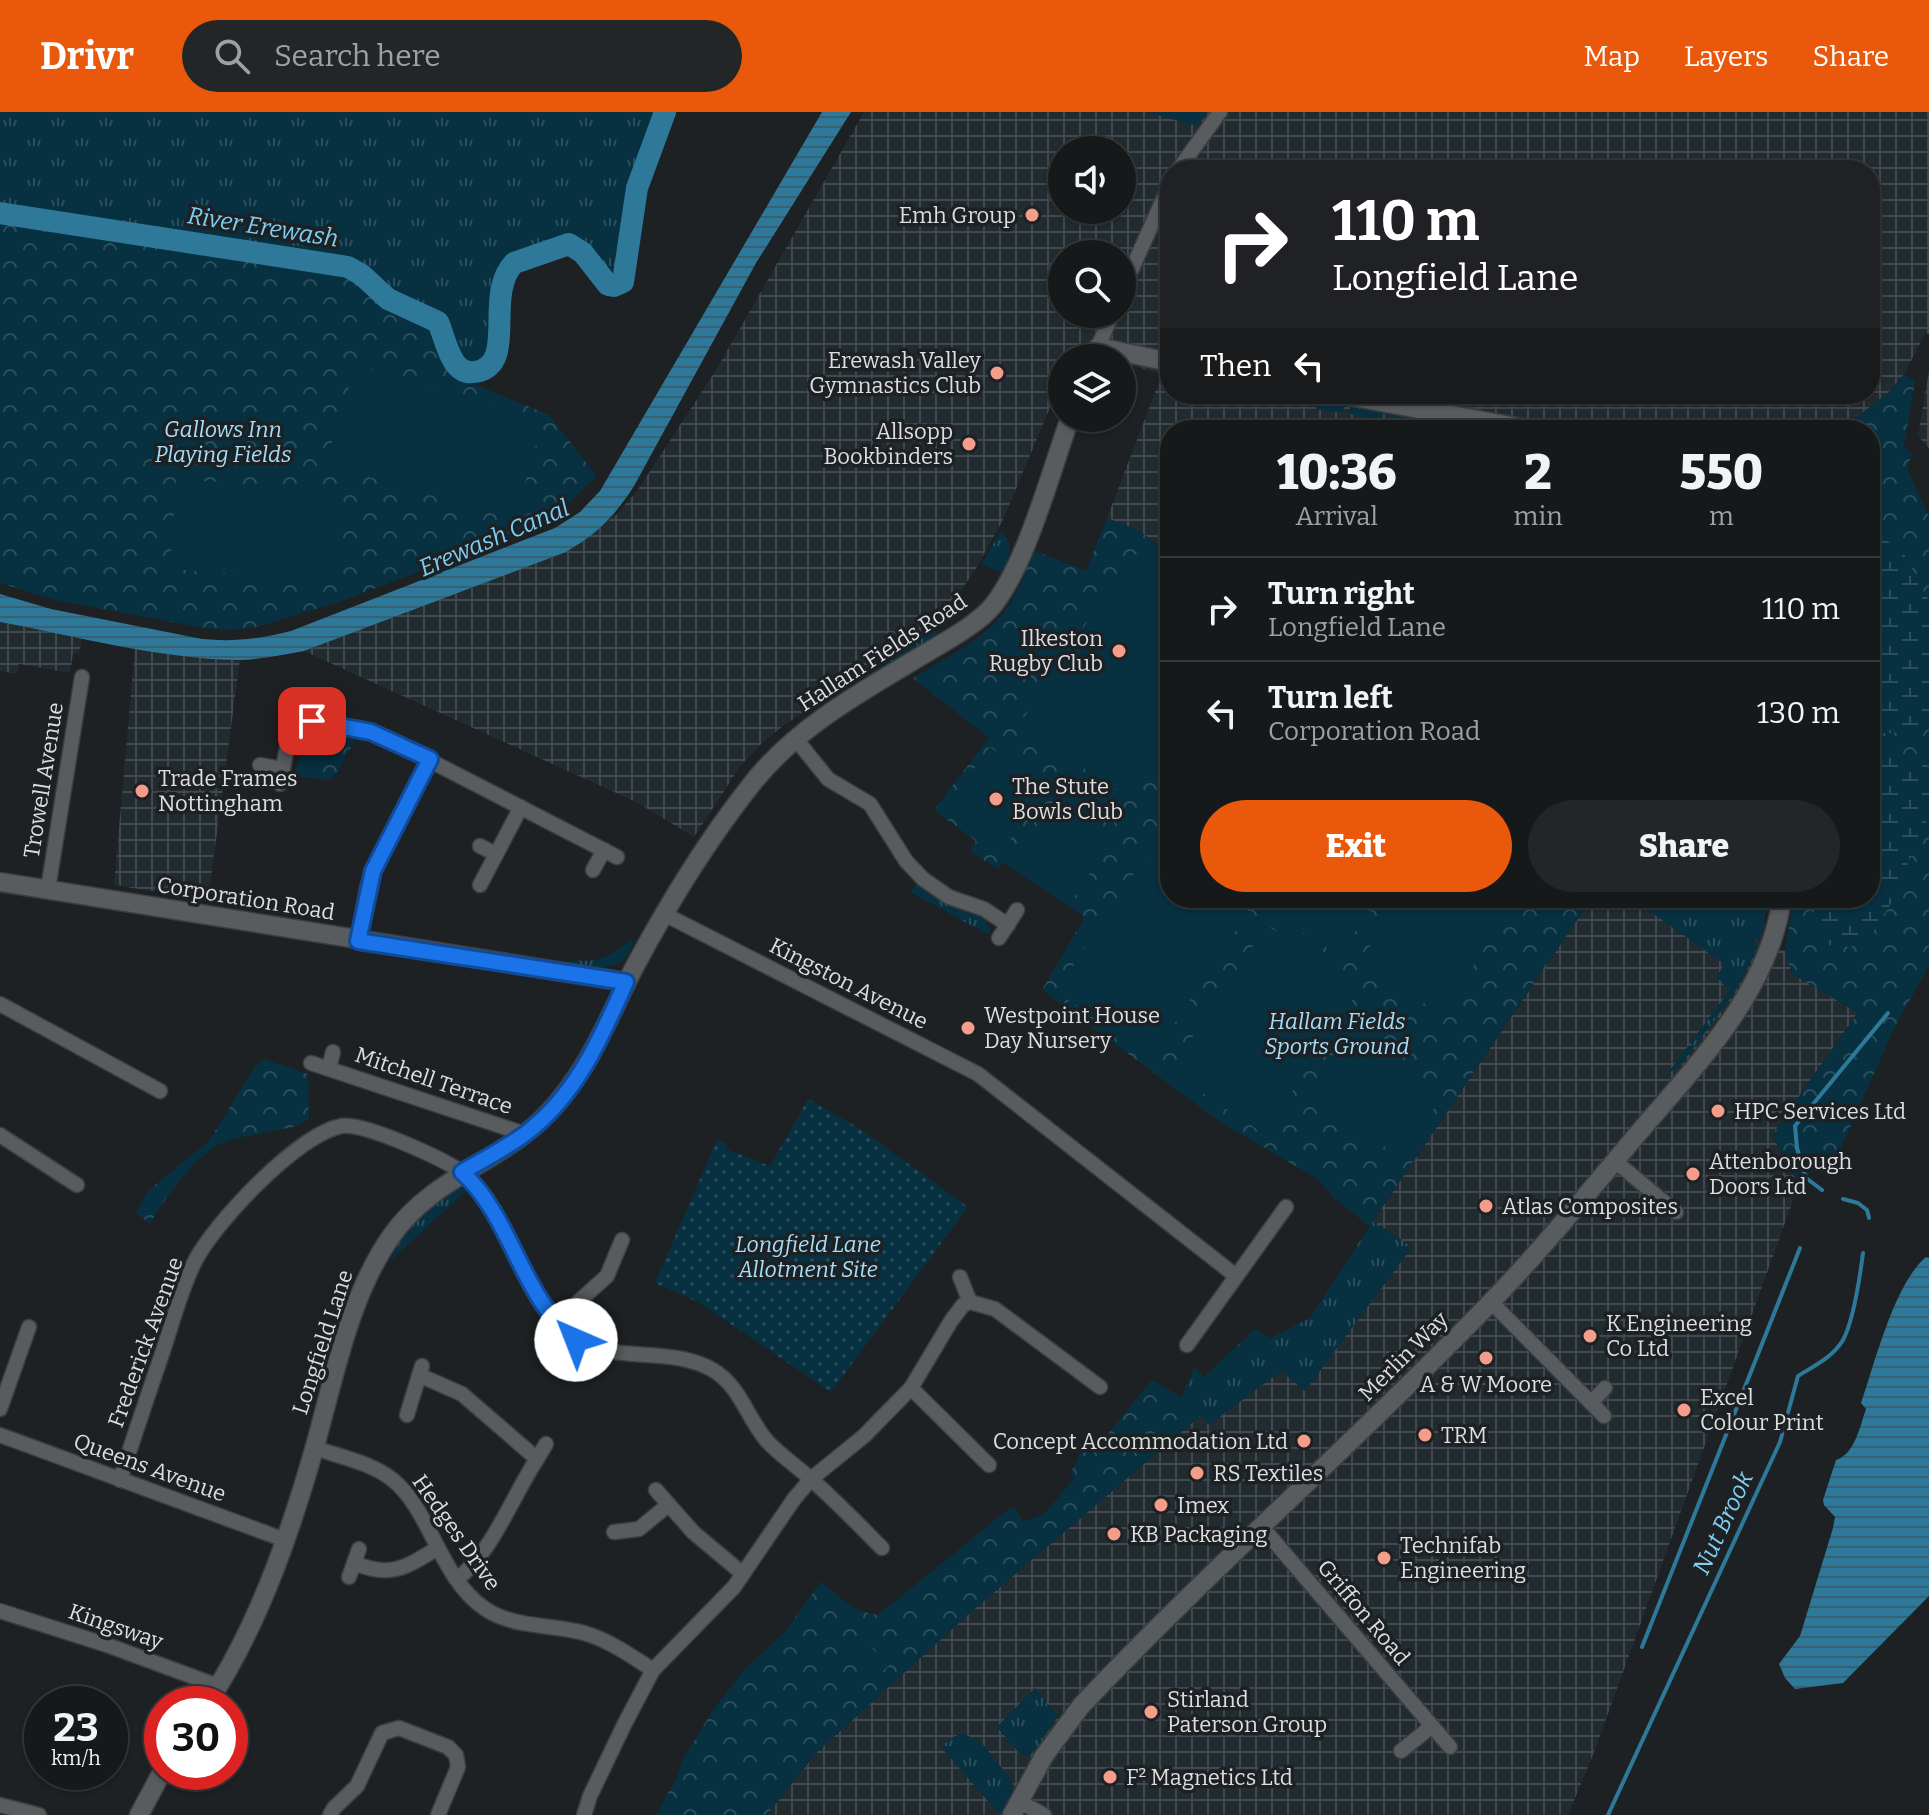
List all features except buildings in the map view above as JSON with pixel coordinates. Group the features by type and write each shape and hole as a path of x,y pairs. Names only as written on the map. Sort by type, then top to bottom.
{"street":[{"path":"1185,160 1220,112"},
{"path":"1136,260 1160,206"},
{"path":"1136,357 1160,361"},
{"path":"1381,404 1449,420"},
{"name":"Hallam Fields Road","path":"626,982 698,858 769,764 795,738 825,715 957,634 989,610 1016,566 1065,432"},
{"name":"Trowell Avenue","path":"48,889 82,677"},
{"path":"260,765 282,776 291,730 294,725 307,721 371,732 430,759 610,854 593,870"},
{"path":"795,738 828,779 870,804 906,861 923,879 949,897 984,909 1008,925"},
{"path":"358,941 373,871 430,759"},
{"path":"480,885 521,807"},
{"path":"480,846 496,854"},
{"name":"Corporation Road","path":"1,886 48,889 626,982"},
{"name":"Merlin Way","path":"1015,1808 1044,1756 1081,1706 1491,1302 1615,1161 1731,1019 1764,961 1779,908"},
{"path":"999,938 1017,910"},
{"name":"Kingston Avenue","path":"664,914 978,1074 1236,1276"},
{"name":"Longfield Lane","path":"218,1686 248,1629 285,1540 367,1276 400,1225 423,1200 525,1134 547,1114 584,1069 626,982"},
{"path":"0,1004 160,1091"},
{"name":"Mitchell Terrace","path":"329,1068 333,1052"},
{"name":"Mitchell Terrace","path":"311,1063 525,1134"},
{"name":"Frederick Avenue","path":"120,1480 195,1262 227,1216 254,1187 312,1140 334,1128 354,1125 423,1151 462,1172"},
{"path":"0,1135 77,1185"},
{"path":"1615,1161 1676,1212"},
{"path":"462,1172 492,1209 556,1322 582,1344 618,1352 687,1358 716,1371 738,1393 769,1443 882,1548"},
{"path":"1187,1345 1286,1207"},
{"path":"556,1322 607,1276 622,1240"},
{"path":"960,1277 970,1302"},
{"path":"584,1815 613,1747 653,1670 726,1596 811,1479 864,1436 911,1388 963,1305 970,1302 995,1309 1100,1387"},
{"path":"1491,1302 1604,1416"},
{"path":"0,1409 29,1327"},
{"path":"407,1415 420,1371 462,1394 537,1459"},
{"path":"911,1388 988,1465"},
{"path":"1591,1403 1605,1388"},
{"name":"Queens Avenue","path":"0,1435 285,1540"},
{"path":"457,1579 484,1553 546,1444"},
{"name":"Hedges Drive","path":"315,1448 372,1467 396,1482 414,1504 436,1549 457,1579 484,1608 498,1616 524,1623 585,1633 617,1647 653,1670"},
{"path":"656,1490 707,1545 743,1574"},
{"path":"614,1532 639,1529 668,1505"},
{"name":"Griffon Road","path":"1262,1527 1450,1747"},
{"path":"354,1563 389,1572 401,1569 436,1549"},
{"name":"Kingsway","path":"0,1611 218,1686"},
{"path":"1401,1751 1432,1726"},
{"path":"330,1815 357,1786 382,1733 395,1728 448,1747 456,1755 458,1767 438,1815"},
{"path":"139,1815 152,1790"},
{"path":"0,1805 39,1815"},
{"path":"1015,1808 1044,1815"}],"shaded area":[{"path":"864,112 1929,112 1929,334 1925,334 1904,374 1880,399 1880,160 1160,160 1160,373 1136,367 1136,344 1048,344 1048,412 1003,520 974,572 954,600 906,644 762,743 741,765 694,837 636,802 304,651 566,552 616,515 637,491 716,370"},
{"path":"1929,371 1929,448 1918,436"},
{"path":"1160,379 1160,404 1874,404 1854,420 1160,420 1160,546 1138,530 1107,518"},
{"path":"0,622 82,637 79,654 73,653 70,673 19,664 17,674 0,671"},
{"path":"135,647 201,658 240,660 208,900 114,885"},
{"path":"1585,908 1682,908 1765,924 1760,941 1785,951 1792,974 1858,1012 1772,1135 1796,1180 1794,1198 1595,1750 1568,1815 767,1815 816,1753 972,1611 1201,1415 1208,1424 1281,1371 1305,1390 1412,1247 1373,1221"}],"green space":[{"path":"0,112 659,112 634,184 617,278 614,281 607,278 573,232 544,250 507,261 494,294 495,341 487,364 472,363 460,355 444,317 395,296 359,261 127,222 73,218 0,206"},
{"path":"1146,112 1208,112 1197,126"},
{"name":"Gallows Inn Playing Fields","path":"0,219 352,274 395,308 436,328 449,367 457,377 549,415 597,476 563,508 520,533 339,602 257,627 226,630 199,627 55,600 0,583"},
{"path":"356,365 543,421 514,520 325,464"},
{"path":"1904,374 1915,381 1904,447 1912,454 1907,469 1929,516 1929,965 1893,1031 1835,1161 1796,1180 1772,1135 1858,1013 1792,974 1785,951 1792,908 1880,908 1880,420 1854,420 1874,404 1880,404 1880,399"},
{"path":"1317,404 1338,404 1416,420 1394,420 1395,417 1382,414 1380,420 1376,420 1350,414 1350,407 1344,407 1343,413 1316,409"},
{"path":"176,479 344,491 337,581 170,569"},
{"name":"Hallam Fields Sports Ground","path":"1107,518 1138,530 1160,546 1160,908 1585,908 1369,1226 1334,1198 1316,1178 1219,1121 1042,990 1085,917 1003,862 998,869 970,851 976,841 934,810 989,738 913,678 989,629 1014,597 1032,550 1086,571"},
{"path":"1000,532 1010,546 1002,573 982,564"},
{"path":"1880,536 1902,550 1929,601 1929,716 1917,726 1902,732 1880,733"},
{"name":"Ilkeston Rugby Club","path":"1133,553 1160,571 1160,751 1129,798 1019,725"},
{"path":"934,625 938,635 850,689"},
{"path":"322,733 355,740 337,773 329,780 297,776 300,757"},
{"name":"The Stute Bowls Club","path":"990,747 1047,789 1002,850 945,809"},
{"path":"1880,752 1923,762 1929,767 1929,815 1889,907 1867,941 1850,947 1827,945 1814,926 1814,908 1880,908"},
{"path":"1058,798 1115,837 1068,905 1012,867"},
{"path":"1152,846 1160,851 1160,908 1245,908 1249,911 1153,1056 1056,992"},
{"path":"916,885 950,905 984,917 991,930 987,934 910,892"},
{"path":"1266,908 1370,908 1339,956"},
{"path":"1393,908 1508,908 1444,1015 1359,964"},
{"path":"1645,908 1767,908 1760,941 1754,940 1757,950 1735,992 1680,1066 1667,1074 1730,990 1716,978 1724,964"},
{"path":"1267,925 1361,987 1264,1134 1170,1071"},
{"path":"629,940 633,942 629,952 617,964 608,967 570,965 571,960 588,961 610,955"},
{"path":"1349,1031 1444,1093 1402,1158 1306,1096"},
{"path":"264,1059 308,1074 309,1119 293,1127 220,1144 201,1158 181,1180 150,1224 136,1213 148,1191 209,1141 255,1066"},
{"name":"Longfield Lane Allotment Site","path":"808,1099 859,1128 968,1207 831,1392 698,1302 655,1283 717,1140 728,1144 726,1149 770,1166"},
{"path":"459,1188 467,1190 389,1262 401,1239 418,1219"},
{"path":"1373,1221 1412,1247 1305,1391 1281,1371 1209,1425 1191,1407 1183,1405 1182,1397 1194,1367 1204,1377 1255,1329 1270,1338 1310,1318"},
{"path":"1152,1380 1182,1397 1183,1405 1201,1415 972,1611 816,1753 767,1815 656,1815 678,1775 682,1761 713,1710 744,1670 785,1632 821,1581 854,1607 878,1615 1010,1508 1016,1509 1023,1522 1044,1514 1075,1477 1070,1474 1082,1450 1092,1453"},
{"path":"868,1644 889,1665 875,1679 854,1658"},
{"path":"1035,1688 1058,1716 1034,1752 1027,1756 1019,1753 997,1727"},
{"path":"963,1733 982,1743 1013,1782 1012,1792 1000,1815 941,1747"}],"water":[{"path":"822,112 851,112 756,263 634,486 604,524 566,552 304,651 262,658 237,660 178,656 0,622 0,594 51,609 202,639 236,640 269,636 291,631 555,528 580,512 600,491"},
{"path":"1926,1257 1929,1258 1929,1596 1843,1683 1795,1689 1785,1678 1779,1664 1800,1636 1833,1528 1835,1517 1823,1500 1836,1460 1848,1452 1859,1431 1866,1409 1861,1403 1895,1305 1904,1286"}],"waterway":[{"name":"River Erewash","path":"0,213 348,267 362,275 388,299 438,322 454,362 467,372 475,372 488,367 495,357 499,343 501,293 505,277 514,263 569,244 583,253 608,285 623,282 637,188 665,112"},
{"name":"Nut Brook","path":"1822,1190 1806,1178 1797,1148 1795,1126 1888,1013"},
{"name":"Nut Brook","path":"1843,1199 1858,1203 1867,1210 1869,1218"},
{"path":"1642,1647 1800,1248"},
{"name":"Nut Brook","path":"1608,1815 1780,1442 1798,1376 1823,1361 1843,1340 1856,1298 1863,1253"}],"place":[{"name":"Emh Group","path":"1032,215"},
{"name":"Erewash Valley Gymnastics Club","path":"997,373"},
{"name":"Allsopp Bookbinders","path":"969,444"},
{"name":"Ilkeston Rugby Club","path":"1119,651"},
{"name":"Trade Frames Nottingham","path":"142,791"},
{"name":"The Stute Bowls Club","path":"996,799"},
{"name":"Westpoint House Day Nursery","path":"968,1028"},
{"name":"HPC Services Ltd","path":"1718,1111"},
{"name":"Attenborough Doors Ltd","path":"1693,1174"},
{"name":"Atlas Composites","path":"1486,1206"},
{"name":"K Engineering Co Ltd","path":"1590,1336"},
{"name":"A & W Moore","path":"1486,1358"},
{"name":"Excel Colour Print","path":"1684,1410"},
{"name":"TRM","path":"1425,1435"},
{"name":"Concept Accommodation Ltd","path":"1304,1441"},
{"name":"RS Textiles","path":"1197,1473"},
{"name":"Imex","path":"1161,1505"},
{"name":"KB Packaging","path":"1114,1534"},
{"name":"Technifab Engineering","path":"1384,1558"},
{"name":"Stirland Paterson Group","path":"1151,1712"},
{"name":"F² Magnetics Ltd","path":"1110,1777"}],"route":[{"path":"312,721 371,732 430,759 373,871 358,941 626,982 584,1069 547,1114 525,1134 462,1172 492,1209 543,1303 564,1331 576,1340"}],"water label":[{"name":"Erewash Canal","path":"494,538"}]}
